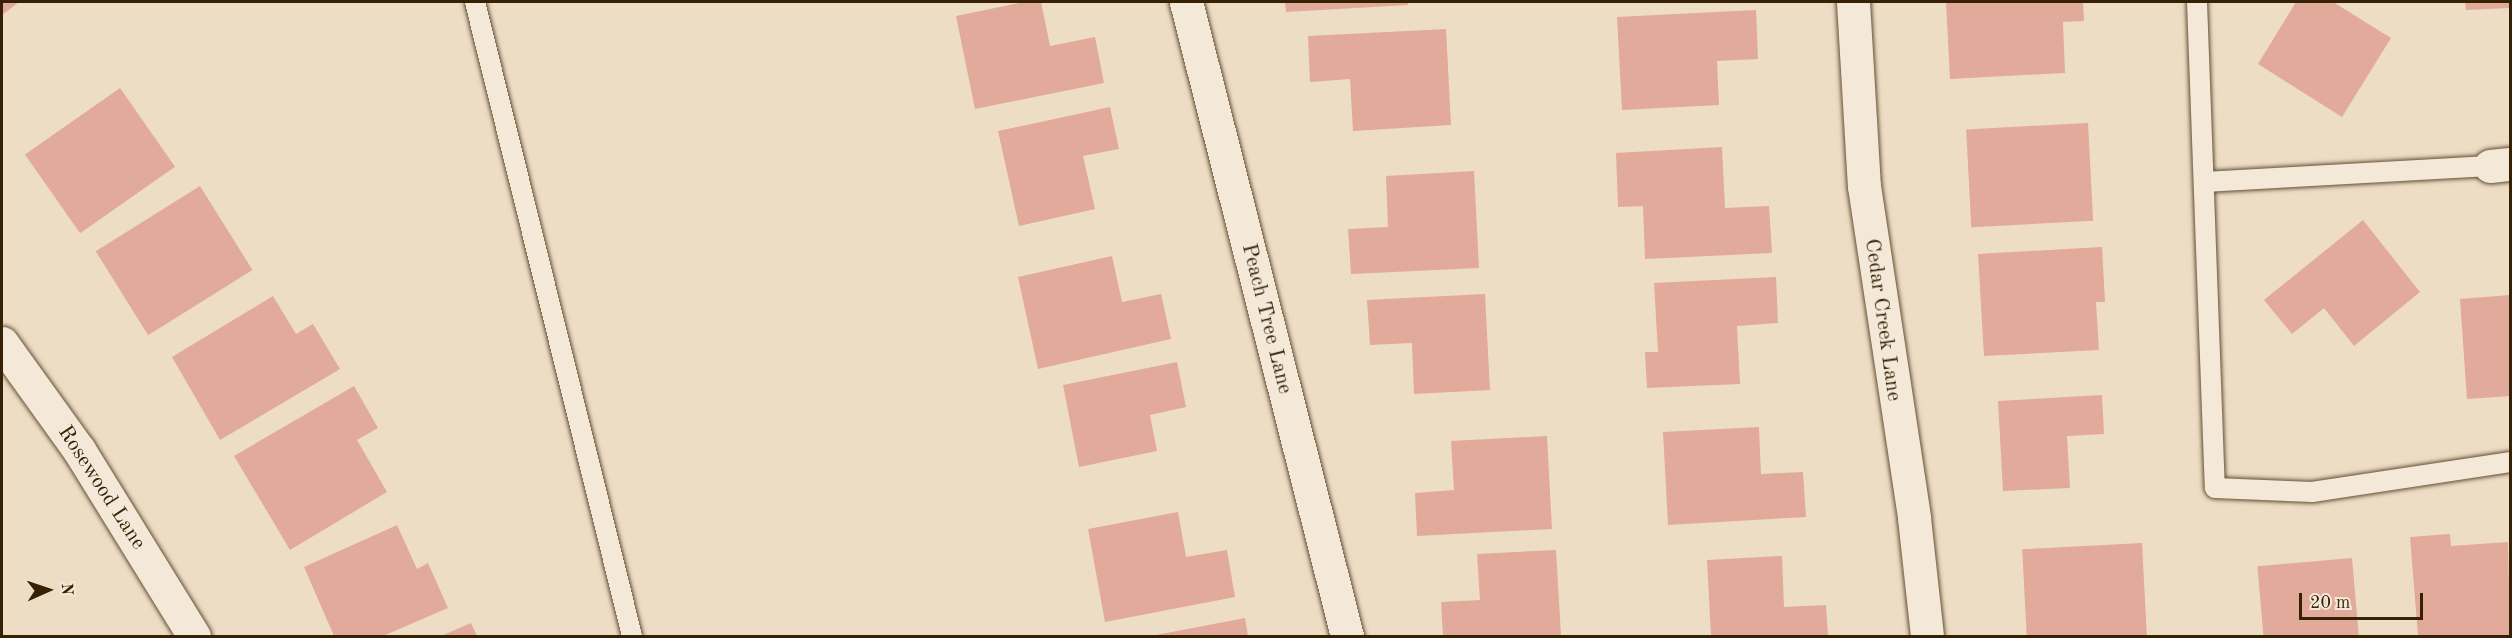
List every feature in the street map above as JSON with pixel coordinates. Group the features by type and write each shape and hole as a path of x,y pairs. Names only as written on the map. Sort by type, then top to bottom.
{"street":[{"name":"Peach Tree Lane","path":"1186,2 1347,636"},
{"name":"Cedar Creek Lane","path":"1853,2 1864,186 1914,518 1927,636"},
{"name":"Rosewood Lane","path":"2,344 79,450 194,636"}],"lane":[{"path":"475,2 632,636"},
{"path":"2197,2 2215,488 2312,492 2511,462"},
{"path":"2204,182 2500,165"}],"building":[{"path":"2,2 19,2 2,15"},
{"path":"1024,2 1041,2 1050,46 1095,37 1104,83 975,109 956,16"},
{"path":"1285,2 1408,2 1408,5 1286,12"},
{"path":"1946,2 2083,2 2084,21 2063,22 2065,73 1950,79"},
{"path":"2296,2 2333,2 2391,38 2342,117 2258,64"},
{"path":"2465,2 2510,2 2510,8 2466,10"},
{"path":"1756,10 1758,59 1717,61 1719,105 1622,110 1617,17"},
{"path":"1446,29 1451,125 1353,131 1350,79 1310,82 1308,36"},
{"path":"120,88 175,167 80,233 25,155"},
{"path":"1110,107 1119,149 1083,156 1095,209 1019,226 998,131"},
{"path":"2088,123 2093,221 1971,227 1966,129"},
{"path":"1722,147 1725,208 1769,206 1772,253 1645,259 1643,206 1618,207 1616,153"},
{"path":"1474,171 1479,268 1351,274 1348,229 1388,227 1386,176"},
{"path":"200,186 252,270 148,335 96,251"},
{"path":"2363,220 2420,292 2354,346 2324,308 2292,334 2264,300"},
{"path":"2102,247 2105,302 2096,302 2099,350 1984,356 1978,254"},
{"path":"1112,256 1122,302 1161,294 1171,339 1038,369 1018,277"},
{"path":"1776,277 1778,323 1737,326 1740,384 1647,388 1645,352 1658,352 1654,283"},
{"path":"1485,294 1490,390 1414,394 1412,343 1370,345 1367,300"},
{"path":"2510,295 2510,396 2467,399 2460,299"},
{"path":"273,296 296,334 313,324 340,369 220,440 172,357"},
{"path":"1177,362 1186,407 1150,415 1157,451 1079,467 1063,385"},
{"path":"354,386 378,428 357,440 387,492 290,550 234,456"},
{"path":"2102,395 2104,434 2067,436 2070,488 2003,491 1998,401"},
{"path":"1759,427 1761,474 1803,472 1806,517 1668,525 1663,432"},
{"path":"1547,436 1552,529 1417,536 1415,493 1454,490 1451,441"},
{"path":"1178,512 1186,557 1227,550 1235,597 1105,622 1088,529"},
{"path":"397,525 417,569 428,563 448,608 383,636 334,636 304,567"},
{"path":"2450,534 2451,546 2508,542 2510,635 2418,636 2410,537"},
{"path":"2142,543 2147,636 2027,636 2022,549"},
{"path":"1556,550 1561,636 1443,636 1441,602 1480,600 1477,554"},
{"path":"1782,556 1784,607 1826,605 1828,636 1711,636 1707,560"},
{"path":"2352,558 2359,636 2263,636 2257,566"},
{"path":"1245,618 1248,636 1156,636 1156,635"},
{"path":"471,623 477,636 441,636"}]}
